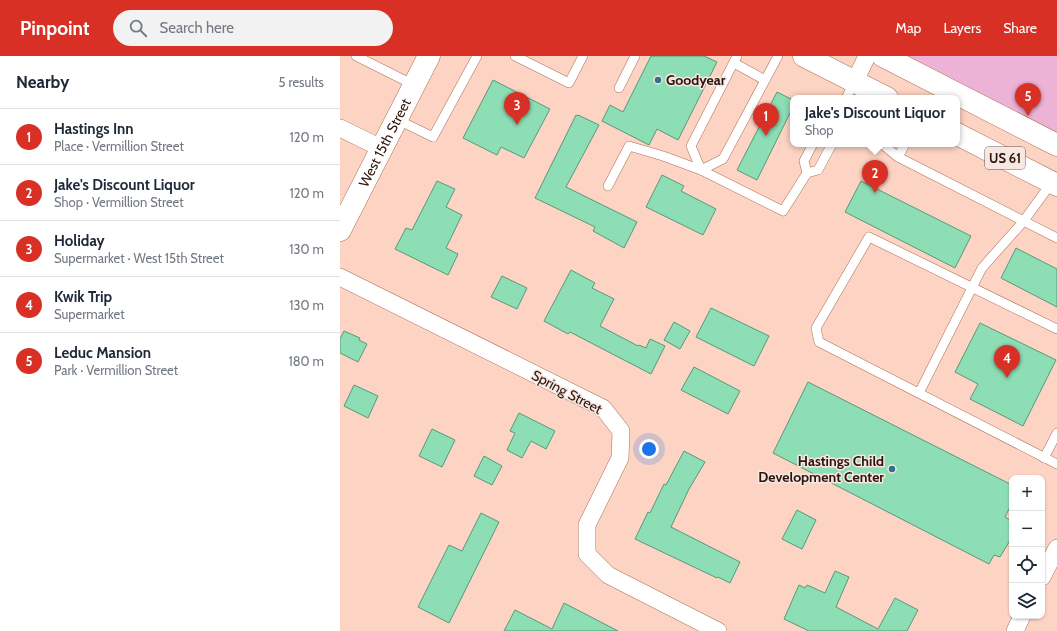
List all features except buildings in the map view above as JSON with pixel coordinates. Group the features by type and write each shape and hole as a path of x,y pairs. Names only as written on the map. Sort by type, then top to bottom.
{"main road":[{"name":"West 15th Street","path":"340,230 429,56"},
{"path":"804,56 851,90 874,95"},
{"name":"US 61","path":"883,56 959,95"},
{"name":"US 61","path":"960,95 1057,145"},
{"name":"US 61","path":"960,136 1055,184"}],"street":[{"path":"851,90 867,56"},
{"path":"340,128 381,148"},
{"name":"Spring Street","path":"340,277 603,408 621,431 620,458 587,525 587,554 608,575 718,631"},
{"path":"1045,571 1057,548"},
{"path":"1014,631 1020,619"}],"lane":[{"path":"356,56 367,58 414,85"},
{"path":"396,119 433,137 477,56"},
{"path":"515,56 569,83 583,56"},
{"path":"619,88 635,56"},
{"path":"701,170 723,159 778,56"},
{"path":"701,170 691,146 735,59 765,80"},
{"path":"608,186 629,146 663,156 701,170 783,211 807,173 818,170 830,147"},
{"path":"807,173 804,161 811,147"},
{"path":"886,147 898,157 1057,238"},
{"path":"898,157 903,147"},
{"path":"919,393 982,268 1055,184"},
{"path":"1057,329 868,237 816,328 819,342 1057,464"},
{"path":"1044,458 1057,433"}],"shaded area":[{"path":"883,56 1057,56 1057,145 960,95"}],"place":[{"name":"Goodyear","path":"658,80"},
{"name":"Leduc Mansion","path":"1028,116"},
{"name":"Holiday","path":"517,125"},
{"name":"Hastings Inn","path":"766,136"},
{"name":"Jake's Discount Liquor","path":"875,193"},
{"name":"Kwik Trip","path":"1007,378"},
{"name":"Hastings Child Development Center","path":"892,469"}]}
